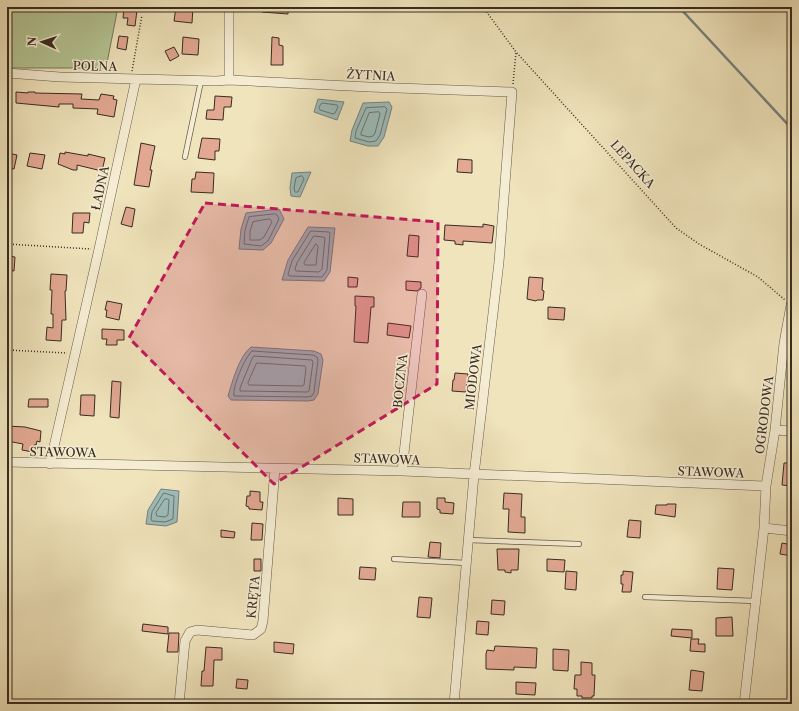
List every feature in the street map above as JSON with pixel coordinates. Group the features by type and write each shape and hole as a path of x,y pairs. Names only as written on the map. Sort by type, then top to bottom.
{"street":[{"path":"133,79 229,80 229,7"},
{"name":"POLNA","path":"7,73 60,77 133,79"},
{"name":"ŁADNA","path":"50,464 99,249 133,79"},
{"name":"ŻYTNIA","path":"229,80 512,92"},
{"name":"MIODOWA","path":"454,704 474,475 499,262 512,92"},
{"name":"BOCZNA","path":"402,471 422,294"},
{"name":"OGRODOWA","path":"744,704 764,528 766,486 775,430 784,343 791,305"},
{"path":"775,430 792,431"},
{"name":"STAWOWA","path":"7,462 402,471 766,486"},
{"name":"KRĘTA","path":"179,704 186,642 190,632 197,630 252,635 261,629 264,620 275,468"},
{"path":"764,528 792,531"}],"lane":[{"path":"185,157 201,80"},
{"path":"468,540 579,544"},
{"path":"394,559 466,563"},
{"path":"645,597 756,601"}],"path":[{"name":"LEPACKA","path":"484,7 516,52 648,200 676,228 700,244 758,277 791,305"},
{"path":"133,79 142,15"},
{"path":"512,92 516,52"},
{"path":"7,244 99,249"},
{"path":"7,350 75,354"}],"highlighted area":[{"path":"205,203 438,222 437,384 274,484 129,338"}],"green space":[{"path":"12,7 118,7 106,68 7,68 7,24"}],"water":[{"path":"318,99 344,102 337,120 314,112"},
{"path":"389,102 392,107 384,137 378,146 368,146 350,141 352,130 363,103"},
{"path":"311,172 300,197 291,196 290,188 292,173"},
{"path":"279,209 284,219 271,243 263,250 239,249 241,229 246,213"},
{"path":"308,227 335,228 330,272 324,281 282,280 288,260"},
{"path":"251,347 314,351 321,354 323,360 318,394 314,400 231,400 228,396 236,370 243,357"},
{"path":"161,489 179,491 177,522 166,526 146,524 148,510"}],"building":[{"path":"176,7 193,7 192,23 174,21"},
{"path":"262,7 288,7 288,14 262,12"},
{"path":"124,8 137,10 135,26 127,25 128,18 123,18"},
{"path":"119,36 128,37 126,50 117,48"},
{"path":"183,37 199,39 198,55 182,54"},
{"path":"272,37 279,38 279,45 283,46 283,65 271,65"},
{"path":"174,47 179,56 170,61 165,51"},
{"path":"16,92 82,94 81,99 99,100 101,94 114,96 113,99 117,100 114,117 97,114 98,109 73,108 73,104 59,104 59,107 16,103"},
{"path":"215,96 232,97 231,107 224,107 223,120 206,119 207,110 214,110"},
{"path":"202,138 220,139 219,151 215,151 215,160 198,158"},
{"path":"141,143 155,146 150,170 152,170 149,187 134,185"},
{"path":"65,152 88,156 88,154 105,158 102,171 77,165 77,170 73,170 58,164 60,153 65,154"},
{"path":"7,153 17,155 14,169 7,168"},
{"path":"30,153 45,155 42,169 27,166"},
{"path":"458,159 472,160 472,173 457,172"},
{"path":"196,172 214,173 213,193 191,192 192,179 195,179"},
{"path":"126,207 135,209 132,227 121,224"},
{"path":"73,213 90,213 89,223 84,222 83,233 72,233"},
{"path":"483,224 494,226 492,243 463,241 463,245 455,244 455,241 444,240 445,225 483,227"},
{"path":"409,235 419,236 418,257 407,256"},
{"path":"7,256 15,257 14,271 7,270"},
{"path":"51,274 67,275 65,291 66,320 62,320 61,341 46,340 47,327 53,328 53,314 51,314 52,290 50,290"},
{"path":"348,277 358,278 357,287 348,287"},
{"path":"529,277 543,278 543,300 536,301 527,299"},
{"path":"406,281 421,282 421,288 417,291 406,290"},
{"path":"355,296 374,297 374,307 371,307 368,343 354,342 356,306"},
{"path":"107,301 122,304 119,320 106,317 107,310 105,310"},
{"path":"548,307 565,308 564,320 548,319"},
{"path":"388,323 411,326 409,338 387,335"},
{"path":"102,329 124,330 124,340 117,340 117,345 106,345 107,339 102,339"},
{"path":"455,373 468,374 466,392 452,391"},
{"path":"112,381 121,382 119,418 110,417"},
{"path":"81,395 95,395 94,416 80,415"},
{"path":"29,399 48,399 48,407 28,407"},
{"path":"7,426 25,427 41,431 40,442 37,441 36,445 34,445 33,452 22,450 23,444 7,441"},
{"path":"784,463 792,463 792,486 782,485"},
{"path":"250,491 260,492 260,502 263,502 262,510 249,509 249,507 246,506 247,496 250,496"},
{"path":"504,493 522,494 521,517 525,517 525,533 508,532 509,509 503,509"},
{"path":"338,498 353,499 353,515 338,515"},
{"path":"437,498 445,498 445,502 454,503 453,514 440,513 440,510 437,509"},
{"path":"403,502 420,502 420,517 402,517"},
{"path":"676,504 675,517 655,514 656,505"},
{"path":"629,520 641,521 640,538 627,537"},
{"path":"252,523 263,524 262,540 251,540"},
{"path":"221,530 235,532 234,538 221,537"},
{"path":"430,542 441,543 440,558 428,557"},
{"path":"782,543 792,545 792,556 780,554"},
{"path":"497,549 519,549 518,570 511,570 511,573 505,572 505,570 498,570"},
{"path":"254,559 261,559 261,571 254,571"},
{"path":"547,559 565,560 564,572 547,571"},
{"path":"360,567 376,568 375,580 359,579"},
{"path":"718,568 734,569 732,590 717,589"},
{"path":"566,571 577,572 576,590 565,589"},
{"path":"623,571 633,572 631,592 622,592 623,584 621,584 621,575 623,575"},
{"path":"419,597 432,598 430,618 417,617"},
{"path":"492,600 505,601 504,615 491,614"},
{"path":"732,617 733,636 716,636 716,618"},
{"path":"477,621 489,622 488,635 476,634"},
{"path":"143,624 168,627 168,634 142,631"},
{"path":"672,629 692,630 692,638 671,636"},
{"path":"169,633 179,633 178,652 167,652"},
{"path":"691,639 699,639 698,644 705,644 705,652 690,651"},
{"path":"274,642 294,644 293,654 274,652"},
{"path":"495,646 537,648 536,668 514,667 514,670 486,669 487,650 494,651"},
{"path":"206,647 222,648 222,660 214,660 213,686 201,686"},
{"path":"553,649 569,650 568,671 553,670"},
{"path":"581,662 592,663 592,675 595,675 594,696 592,696 592,698 582,698 582,696 577,696 577,689 574,689 575,675 581,675"},
{"path":"691,670 704,672 702,691 689,690"},
{"path":"237,679 248,680 247,689 236,688"},
{"path":"516,682 536,683 535,695 516,694"}],"waterway":[{"path":"679,7 792,129"}]}
